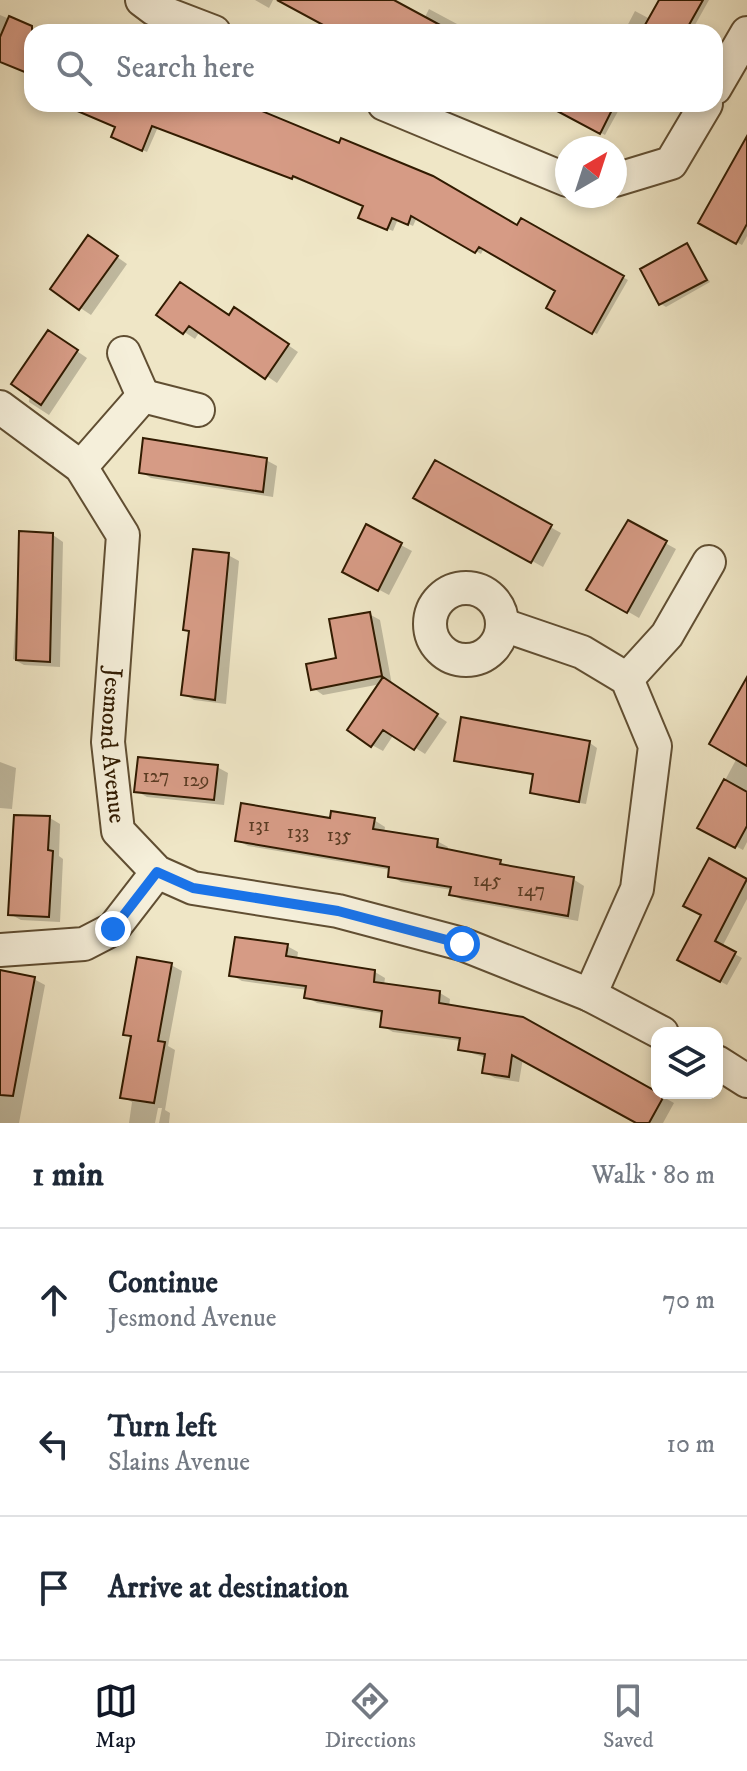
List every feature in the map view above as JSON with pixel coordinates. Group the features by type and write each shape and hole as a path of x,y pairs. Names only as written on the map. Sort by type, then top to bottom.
{"street":[{"path":"142,0 154,9 193,24"},
{"path":"723,74 747,33"},
{"path":"403,112 555,175"},
{"path":"627,176 671,163 701,112"},
{"path":"124,353 143,396"},
{"path":"143,396 198,410"},
{"path":"81,467 143,396"},
{"name":"Jesmond Avenue","path":"0,407 81,467 123,535 108,742 118,831 157,872 193,888 338,911 462,944 590,995 651,1027"},
{"path":"627,679 667,635 709,562"},
{"path":"503,625 582,652 627,679 655,746 637,889 590,995"},
{"path":"0,950 84,944 113,929 157,872"},
{"path":"723,1066 747,1081"}],"building":[{"path":"277,0 394,0 438,24 321,24"},
{"path":"659,0 703,0 690,24 646,24"},
{"path":"9,16 27,24 24,24 24,72 0,62 0,37"},
{"path":"80,112 264,112 339,143 341,138 433,176 517,225 521,218 624,276 592,334 546,308 555,291 479,247 475,253 411,216 408,225 392,218 387,230 358,218 363,206 293,176 292,179 152,126 142,151 111,137 115,127"},
{"path":"559,112 611,112 600,134"},
{"path":"747,136 747,224 736,244 698,223"},
{"path":"88,235 118,256 79,310 50,289"},
{"path":"687,243 707,280 659,305 640,269"},
{"path":"180,282 229,315 234,307 289,344 265,379 189,326 183,334 156,315"},
{"path":"48,330 78,350 41,405 11,384"},
{"path":"143,438 267,458 263,492 139,473"},
{"path":"435,460 552,525 531,563 413,498"},
{"path":"628,520 667,541 627,613 586,590"},
{"path":"366,524 402,543 378,591 342,572"},
{"path":"19,531 53,533 50,662 16,660"},
{"path":"193,549 229,553 215,700 181,695 189,631 183,630"},
{"path":"370,612 382,676 311,690 306,664 336,658 329,619"},
{"path":"383,677 438,714 414,750 383,730 371,747 347,730"},
{"path":"747,677 747,766 709,744"},
{"path":"461,717 590,741 579,802 530,793 533,774 454,761"},
{"path":"138,757 218,765 214,800 134,792"},
{"path":"724,779 747,792 747,826 735,848 697,828"},
{"path":"241,803 330,818 331,811 375,818 373,829 438,839 437,847 501,860 500,864 574,877 568,916 449,895 451,887 388,877 389,867 235,841"},
{"path":"14,815 50,816 48,850 53,851 49,917 8,915"},
{"path":"709,858 747,879 715,941 736,952 720,982 677,960 701,915 683,906"},
{"path":"235,937 288,944 286,956 375,970 374,982 440,991 439,1003 523,1017 651,1089 651,1099 662,1099 649,1123 636,1123 512,1055 509,1077 482,1073 485,1054 458,1050 460,1038 380,1027 382,1011 304,998 306,986 229,976"},
{"path":"137,957 172,963 158,1041 165,1042 154,1103 120,1098 131,1036 123,1035"},
{"path":"0,970 35,977 13,1096 0,1095"}],"route":[{"path":"113,929 157,872 193,888 338,911 462,944"}]}
